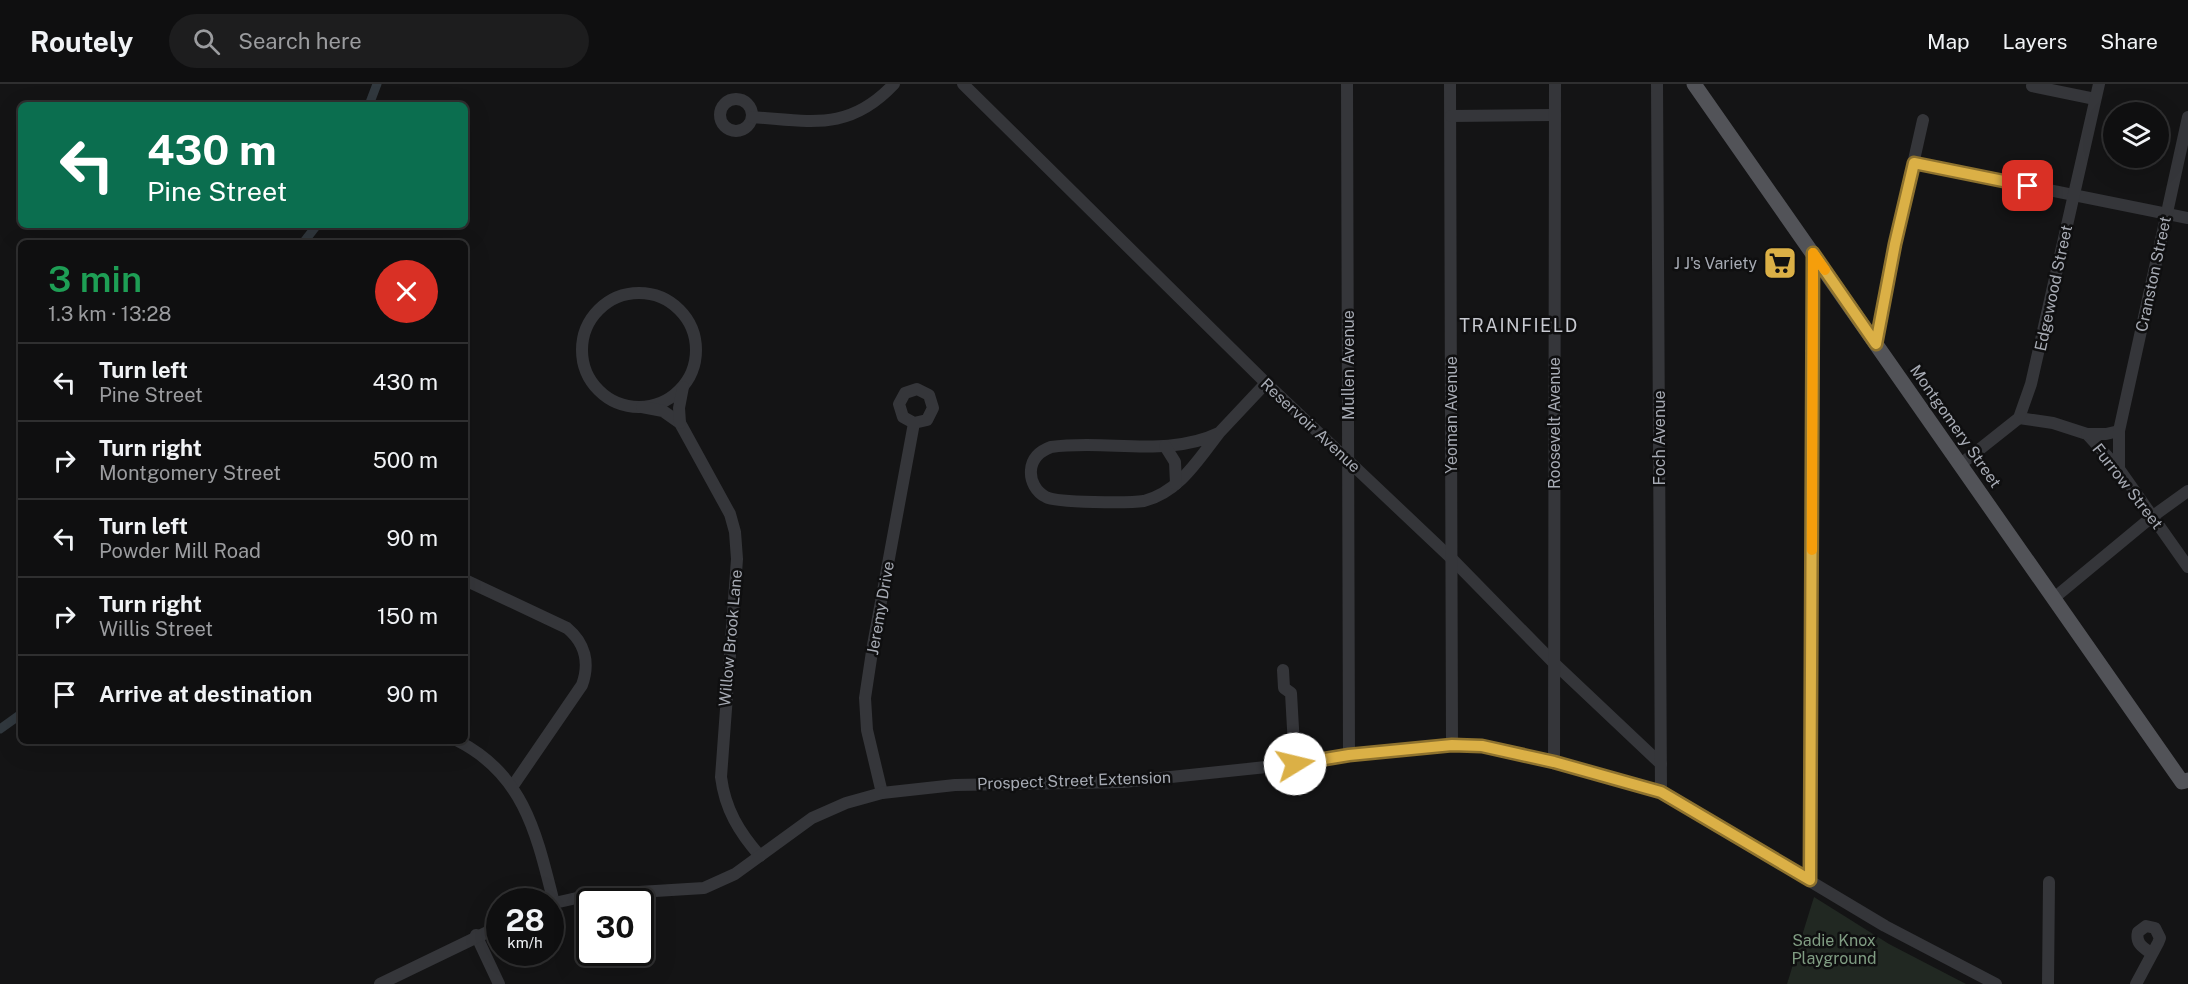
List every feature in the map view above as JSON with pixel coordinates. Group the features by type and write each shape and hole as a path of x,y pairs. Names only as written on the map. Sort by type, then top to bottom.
{"main road":[{"name":"Montgomery Street","path":"1694,84 2186,784"}],"street":[{"path":"752,117 819,121 842,118 871,105 894,84"},
{"name":"Reservoir Avenue","path":"963,84 1266,383 1661,764"},
{"name":"Mullen Avenue","path":"1347,84 1349,755"},
{"name":"Yeoman Avenue","path":"1450,84 1452,745"},
{"name":"Roosevelt Avenue","path":"1554,762 1555,84"},
{"name":"Foch Avenue","path":"1657,84 1661,792"},
{"name":"Edgewood Street","path":"2019,418 2031,384 2099,84"},
{"path":"2031,86 2095,99"},
{"path":"1450,116 1555,115"},
{"name":"Cranston Street","path":"2119,469 2117,444 2119,431 2188,117"},
{"path":"1876,344 1895,244 1923,120"},
{"path":"1914,163 2188,218"},
{"path":"1810,880 1813,253"},
{"path":"642,407 669,399 683,387 693,371 696,352 694,334 687,317 674,304 657,295 630,293 612,299 598,310 584,333 582,351 585,369 594,385 607,397 624,405 663,411 680,423"},
{"path":"1219,433 1191,443 1165,446 1051,447 1036,457 1031,467 1031,479 1041,494 1058,500 1140,501 1155,498 1176,484 1219,433 1266,383"},
{"path":"680,423 679,408 683,387"},
{"path":"1961,464 2019,418"},
{"name":"Furrow Street","path":"2019,418 2053,423 2087,434 2119,469 2188,567"},
{"name":"Willow Brook Lane","path":"680,423 727,506 735,532 737,559 721,777 726,801 735,824 760,856"},
{"name":"Jeremy Drive","path":"882,793 867,730 865,698 914,423"},
{"path":"2087,434 2119,431"},
{"path":"1165,446 1175,462 1176,484"},
{"path":"2054,598 2153,516 2188,491"},
{"path":"468,581 567,628 578,639 585,654 586,670 582,685 512,787"},
{"path":"1283,670 1284,688 1291,693 1295,764"},
{"path":"463,744 493,766 512,787 533,826 548,888"},
{"name":"Prospect Street Extension","path":"564,901 602,894 704,888 726,879 812,818 846,803 882,793 955,785 1123,782 1295,764 1349,755 1452,745 1482,746 1554,762 1661,792 1884,926 1996,984"},
{"path":"2048,984 2049,882"},
{"path":"380,984 486,931"},
{"path":"476,935 499,984"},
{"path":"2136,984 2152,954"}],"green space":[{"name":"Sadie Knox Playground","path":"1814,897 1889,944 1966,984 1787,984"}],"waterway":[{"path":"370,102 377,84"},
{"path":"305,240 315,228"},
{"path":"0,729 18,716"}],"slow traffic":[{"path":"1812,550 1813,253 1825,270"}],"place":[{"name":"J J's Variety","path":"1780,263"}],"district":[{"name":"TRAINFIELD","path":"1519,326"}],"route":[{"path":"1295,764 1349,755 1452,745 1482,746 1554,762 1661,792 1810,880 1813,253 1876,344 1895,244 1914,163 2028,186"}]}
